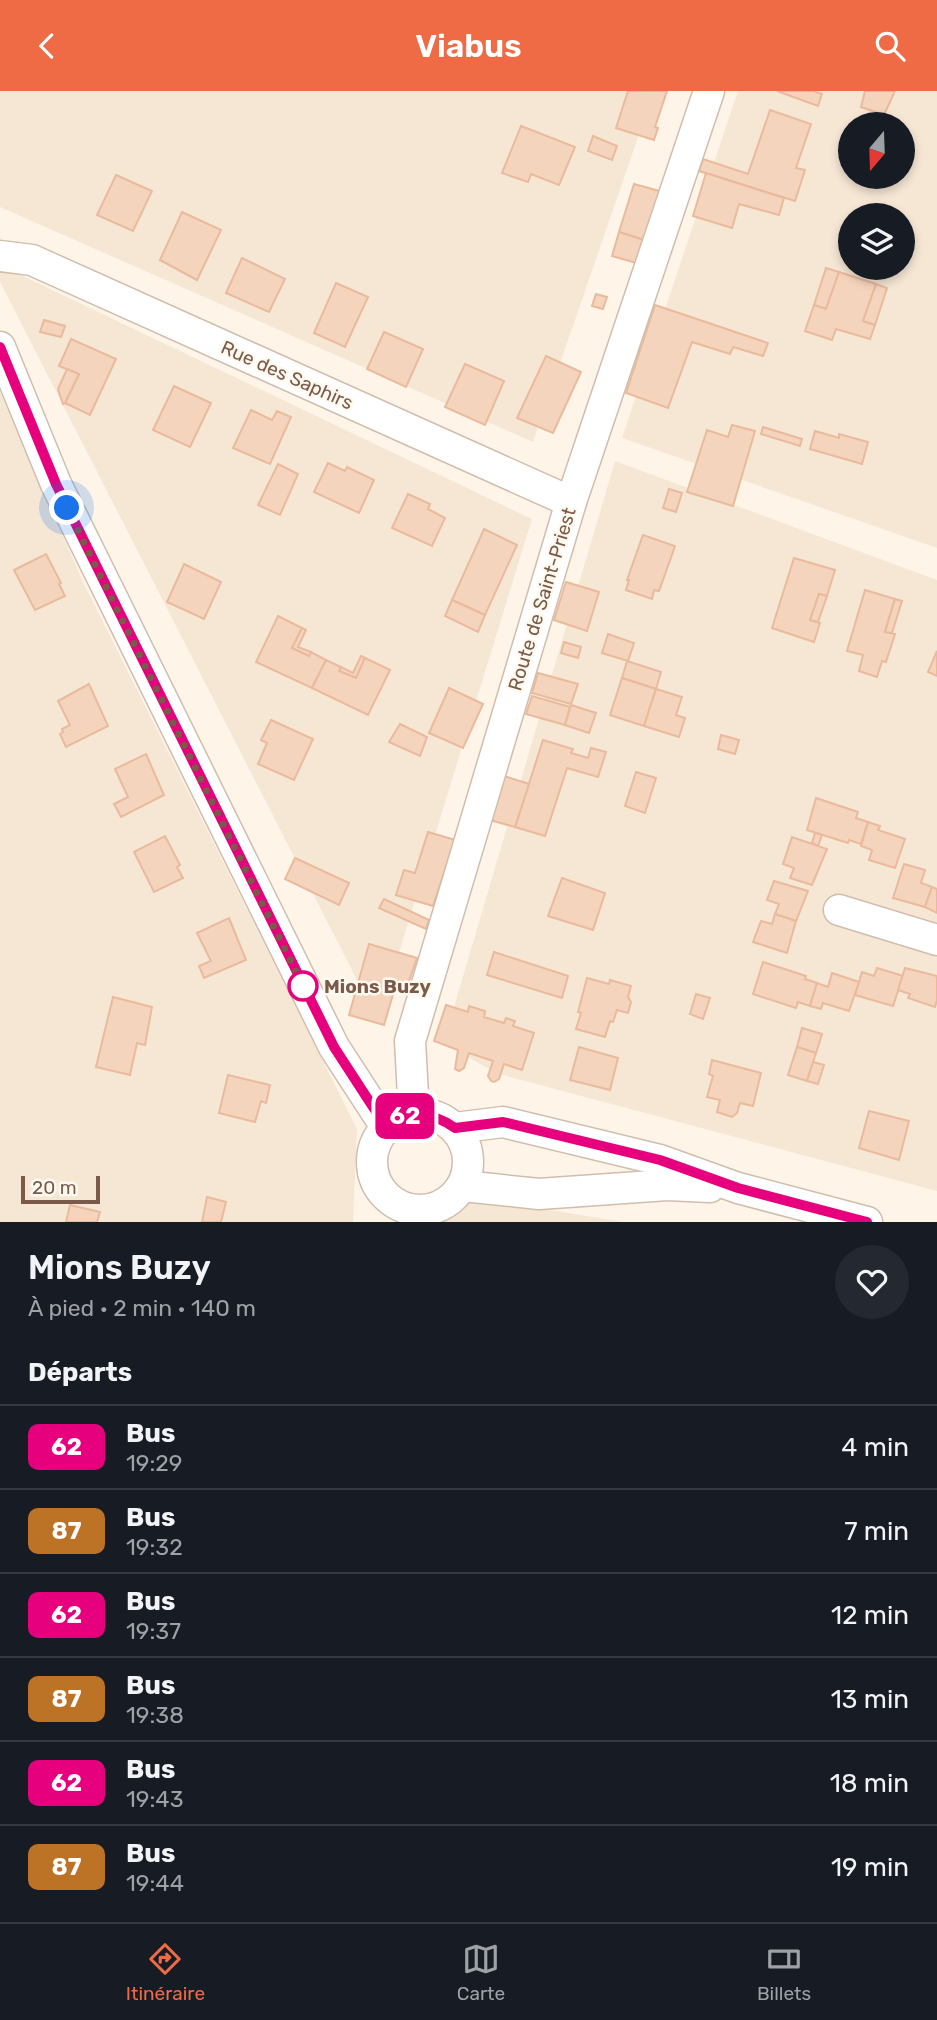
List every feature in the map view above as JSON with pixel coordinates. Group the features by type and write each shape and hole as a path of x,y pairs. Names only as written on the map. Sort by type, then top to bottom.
{"street":[{"name":"Route de Saint-Priest","path":"414,1114 410,1041 571,502 709,91"},
{"name":"Rue des Saphirs","path":"0,256 32,260 571,502"},
{"path":"0,347 56,484 334,1047 386,1127"},
{"path":"839,910 937,940"},
{"path":"414,1114 436,1117 455,1128 464,1140 469,1156 468,1171 463,1186 453,1198 432,1209 387,1212 383,1193 375,1181 372,1153 377,1139 386,1127 399,1118 414,1114"},
{"path":"455,1128 503,1122 660,1160 738,1188 867,1222"},
{"path":"463,1186 539,1194 667,1185 738,1188"}],"shaded area":[{"path":"0,91 654,91 533,442 0,207"},
{"path":"738,91 937,91 937,548 622,438"},
{"path":"0,265 532,519 378,1021 0,282"},
{"path":"0,391 83,582 357,1129 353,1222 0,1222"},
{"path":"615,461 937,580 937,1191 499,1074 443,1044"},
{"path":"466,1196 623,1222 432,1222"}],"building":[{"path":"628,91 667,91 655,127 658,128 654,140 616,128"},
{"path":"777,91 813,91 822,94 818,106"},
{"path":"865,91 895,91 885,112 861,107"},
{"path":"770,110 811,124 796,168 805,170 795,201 699,171 703,159 748,174"},
{"path":"521,126 575,147 559,185 531,174 528,182 502,173"},
{"path":"593,136 617,146 612,160 588,151"},
{"path":"706,173 784,198 779,215 739,204 732,228 693,216"},
{"path":"116,175 152,191 133,231 97,215"},
{"path":"634,184 663,192 647,241 619,232"},
{"path":"182,212 221,230 197,280 160,260"},
{"path":"619,232 647,241 640,264 612,256"},
{"path":"242,258 285,279 269,312 226,293"},
{"path":"826,268 838,272 826,309 814,305"},
{"path":"838,275 838,280 864,280 876,284 863,321 875,325 870,339 836,329 832,340 805,331 814,305 826,309"},
{"path":"336,283 368,297 345,347 314,333"},
{"path":"876,284 887,288 875,325 863,321"},
{"path":"596,294 607,297 603,309 592,306"},
{"path":"655,305 768,343 763,356 733,347 730,354 692,342 668,408 626,393"},
{"path":"44,320 65,326 61,337 40,332"},
{"path":"384,332 423,349 406,387 367,369"},
{"path":"71,339 116,359 90,415 65,403 79,374 59,366"},
{"path":"546,356 581,372 553,433 517,418"},
{"path":"465,364 504,381 485,425 445,407"},
{"path":"67,369 79,374 63,404 58,389"},
{"path":"174,386 211,403 190,447 153,430"},
{"path":"251,410 272,420 277,411 291,417 270,464 233,448"},
{"path":"732,425 755,431 733,506 687,492 707,430 728,437"},
{"path":"763,427 802,439 800,446 761,434"},
{"path":"815,431 868,442 862,464 810,449"},
{"path":"328,463 345,471 347,467 374,480 359,513 314,492"},
{"path":"278,464 298,474 280,515 258,505"},
{"path":"669,489 682,493 676,512 663,508"},
{"path":"408,494 430,504 428,509 445,518 432,546 392,528"},
{"path":"484,529 517,545 485,615 452,600"},
{"path":"643,535 675,546 659,591 654,590 652,599 626,590"},
{"path":"46,554 65,596 35,610 14,570"},
{"path":"794,558 835,570 827,596 819,594 810,620 820,623 814,642 772,628"},
{"path":"184,564 221,582 204,619 167,602"},
{"path":"566,582 599,592 587,631 554,620"},
{"path":"865,590 895,599 885,632 895,634 886,662 882,661 877,677 859,671 863,655 847,651"},
{"path":"819,594 827,596 818,622 810,620"},
{"path":"895,599 902,601 892,633 885,632"},
{"path":"452,600 485,615 478,632 445,616"},
{"path":"278,616 302,628 292,648 309,656 311,652 326,660 312,688 256,662"},
{"path":"302,628 306,630 298,647 311,652 309,656 292,648"},
{"path":"608,634 634,643 628,661 602,653"},
{"path":"564,642 581,647 578,658 561,653"},
{"path":"937,651 937,676 928,672"},
{"path":"361,656 365,658 356,678 339,671 341,667 353,673"},
{"path":"365,658 390,670 368,715 312,688 326,660 341,667 339,671 356,678"},
{"path":"627,661 661,672 656,689 622,678"},
{"path":"538,673 578,684 571,704 532,693"},
{"path":"622,678 656,689 644,726 610,715"},
{"path":"89,684 108,726 66,747 60,734 62,729 70,725 58,701"},
{"path":"449,688 483,704 463,748 429,733"},
{"path":"656,689 682,697 676,715 685,718 679,737 644,726"},
{"path":"532,696 570,707 565,725 526,714"},
{"path":"571,705 596,713 589,733 565,725"},
{"path":"271,720 313,739 294,780 258,764 267,743 261,740"},
{"path":"400,724 427,737 420,756 389,742"},
{"path":"721,735 739,740 735,754 718,749"},
{"path":"543,740 573,749 571,753 588,758 591,748 606,752 598,777 567,768 545,836 515,827"},
{"path":"146,754 164,795 121,817 114,804 128,797 115,769"},
{"path":"636,772 656,778 645,813 625,806"},
{"path":"504,776 529,784 515,827 490,820"},
{"path":"816,798 858,812 856,818 868,822 861,844 849,840 848,843 807,830"},
{"path":"868,822 880,826 878,830 905,839 895,868 869,860 872,850 861,846"},
{"path":"428,832 455,840 433,906 396,895 404,870 415,873"},
{"path":"815,833 822,835 818,846 812,843"},
{"path":"165,836 180,865 177,867 183,878 154,892 134,852"},
{"path":"792,837 827,849 812,885 790,878 794,868 783,864"},
{"path":"295,858 349,883 339,905 285,879"},
{"path":"904,864 925,870 921,883 932,887 925,907 893,898"},
{"path":"562,878 605,893 593,930 548,916"},
{"path":"774,881 808,891 796,921 775,914 779,904 767,900"},
{"path":"932,887 937,889 937,913 925,907"},
{"path":"384,899 429,920 426,929 379,908"},
{"path":"775,914 796,921 787,953 753,942 761,921 772,924"},
{"path":"229,918 246,960 204,978 199,966 211,961 197,933"},
{"path":"369,944 417,958 408,984 397,981 384,1025 349,1015"},
{"path":"494,952 568,976 562,998 487,975"},
{"path":"763,962 806,976 805,979 817,983 810,1006 798,1002 796,1008 753,994"},
{"path":"877,968 903,976 893,1006 855,995 862,972 874,976"},
{"path":"905,968 937,976 935,1007 908,998 910,994 898,990"},
{"path":"832,973 859,982 849,1011 823,1003 821,1009 810,1006 817,983 828,987"},
{"path":"587,978 609,984 610,980 631,986 628,1013 617,1010 605,1037 576,1029"},
{"path":"696,994 710,998 703,1019 690,1014"},
{"path":"113,997 152,1007 145,1045 137,1043 130,1075 96,1067"},
{"path":"446,1005 468,1012 469,1006 485,1011 484,1017 504,1023 506,1018 515,1021 513,1026 534,1033 522,1070 504,1064 499,1079 494,1082 488,1076 493,1061 469,1053 464,1068 459,1071 455,1069 458,1050 434,1041"},
{"path":"802,1028 822,1034 816,1053 797,1047"},
{"path":"579,1047 618,1058 610,1090 570,1080"},
{"path":"797,1047 816,1053 807,1081 788,1075"},
{"path":"712,1060 761,1073 753,1106 740,1103 737,1113 732,1117 717,1112 720,1100 707,1097 713,1076 709,1074"},
{"path":"813,1062 824,1065 818,1084 807,1081"},
{"path":"228,1075 270,1085 266,1103 261,1101 255,1122 219,1113"},
{"path":"869,1111 909,1121 899,1160 859,1148"},
{"path":"207,1197 226,1202 221,1222 202,1222"},
{"path":"70,1205 100,1212 97,1222 66,1222"}],"bus line":[{"name":"62","path":"0,347 56,484 334,1047 386,1127 399,1118 414,1114 429,1114 443,1119 455,1128 503,1122 660,1160 738,1188 867,1222"}],"place":[{"name":"Mions Buzy","path":"303,986"}],"route":[{"path":"67,508 303,986"}]}
